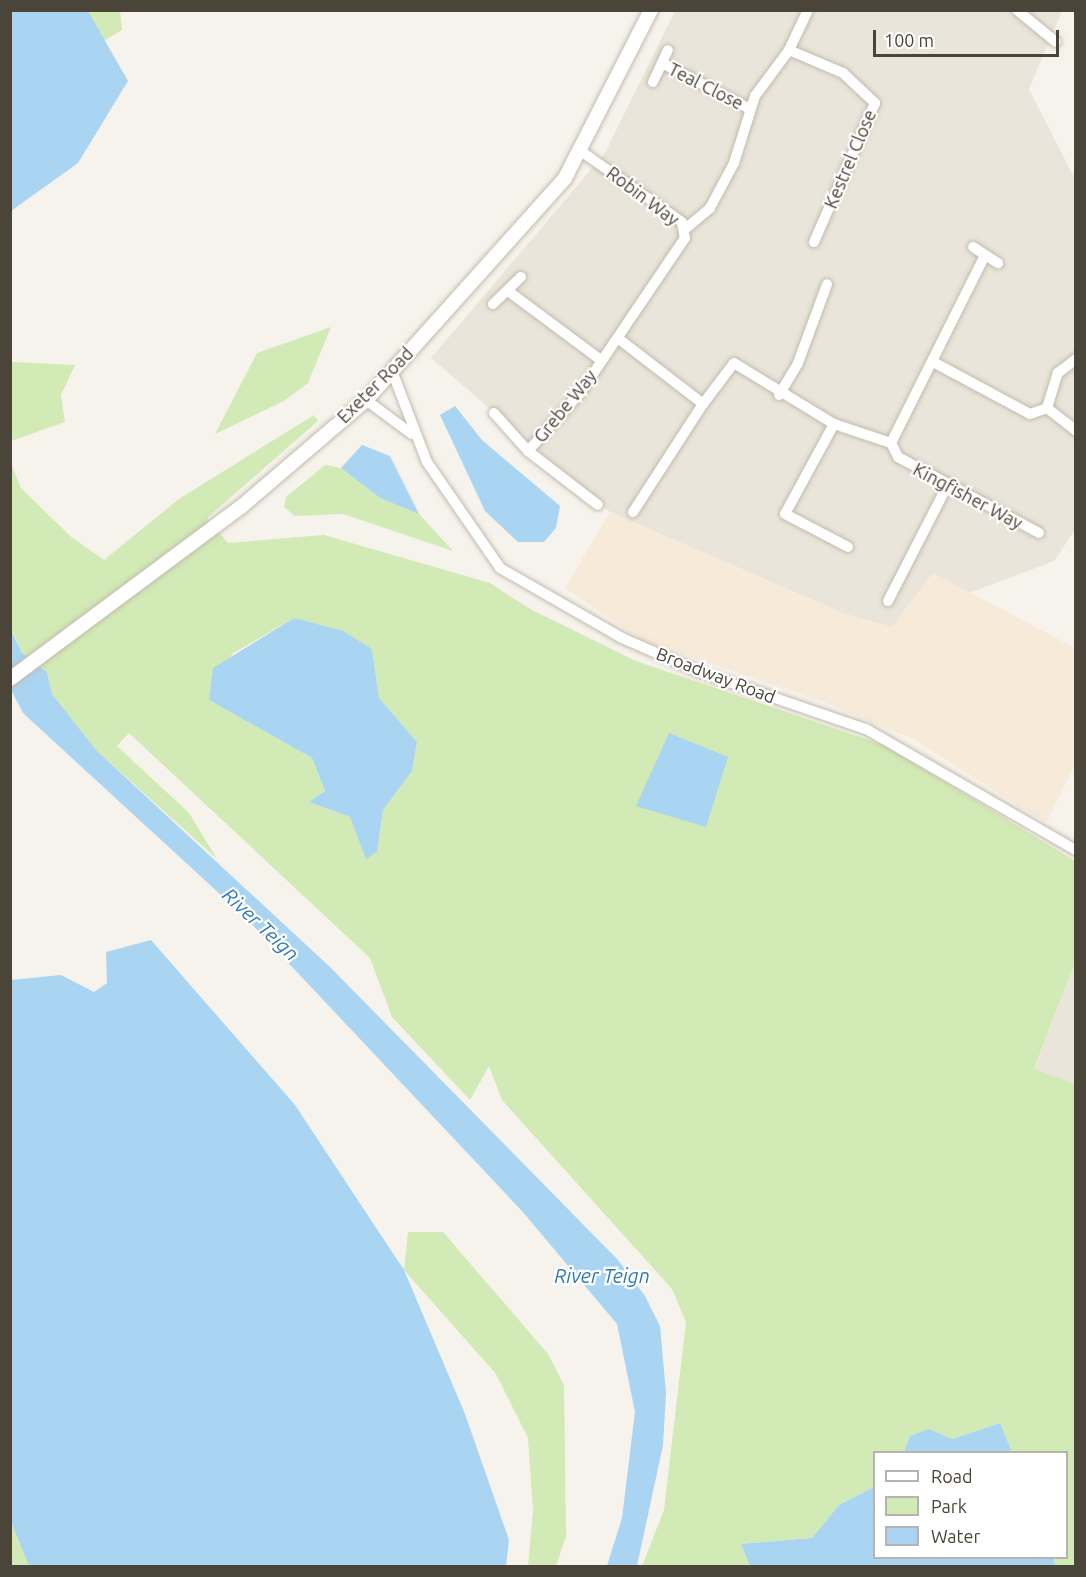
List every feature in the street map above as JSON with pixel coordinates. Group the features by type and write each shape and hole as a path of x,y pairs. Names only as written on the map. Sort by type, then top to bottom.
{"street":[{"name":"Exeter Road","path":"10,679 95,618 241,507 366,400 536,213 582,152 651,10"},
{"path":"684,230 710,208 734,163 750,109 789,50 808,10"},
{"path":"1017,10 1056,42"},
{"path":"653,82 668,50"},
{"name":"Kestrel Close","path":"789,50 843,73 875,103 814,242"},
{"name":"Teal Close","path":"662,63 750,109"},
{"name":"Robin Way","path":"582,152 675,217 684,230 685,238 619,339 601,360"},
{"path":"973,246 998,263"},
{"path":"633,512 703,404 734,363 779,395 834,424 891,443 935,363 985,255"},
{"path":"493,304 521,277"},
{"path":"779,395 798,363 828,284"},
{"path":"508,291 601,360"},
{"path":"619,339 703,404"},
{"path":"1047,408 1058,373 1076,359"},
{"name":"Grebe Way","path":"528,451 580,393 601,360"},
{"path":"935,363 1030,414 1047,408"},
{"name":"Broadway Road","path":"392,371 413,435 500,567 622,638 702,673 866,729 1076,850"},
{"name":"Broadway Road","path":"366,400 413,435"},
{"path":"1047,408 1076,431"},
{"name":"Grebe Way","path":"494,413 528,451 598,505"},
{"path":"834,424 785,514 848,547"},
{"name":"Kingfisher Way","path":"891,443 898,457 947,486 1039,533"},
{"path":"888,600 947,486"}],"shaded area":[{"path":"675,11 1062,11 1029,89 1075,179 1075,530 1054,561 969,593 933,573 892,627 845,614 610,512 431,358 605,153"},
{"path":"610,512 845,614 892,627 933,573 1075,648 1075,765 1046,823 913,739 824,702 643,641 565,588"},
{"path":"1075,962 1075,1084 1034,1070"}],"green space":[{"path":"88,11 120,11 122,30 102,42"},
{"path":"331,327 308,383 284,401 215,434 257,353"},
{"path":"11,362 75,365 61,395 65,422 11,441"},
{"path":"314,415 318,421 207,518 228,543 324,535 490,583 530,609 636,661 886,746 1075,861 1075,962 1034,1069 1075,1084 1075,1566 1055,1566 1054,1559 1068,1559 1068,1451 1012,1451 1000,1423 952,1439 910,1436 904,1451 873,1451 873,1488 839,1505 812,1538 741,1544 750,1566 642,1566 664,1510 686,1322 672,1289 502,1100 489,1066 470,1100 392,1017 370,958 129,733 117,746 189,813 217,859 97,751 52,694 47,672 22,653 11,628 10,461 21,488 70,536 104,560 179,499","holes":["294,618 372,649 379,698 417,742 412,771 383,810 377,852 366,858 350,817 309,802 325,791 312,758 209,700 232,654"]},
{"path":"325,465 341,468 380,498 419,514 453,551 343,514 295,516 284,507 286,497"},
{"path":"408,1232 443,1232 548,1354 564,1385 566,1536 556,1566 528,1566 533,1511 528,1438 496,1374 404,1270"},
{"path":"10,1519 13,1519 29,1566 11,1566"}],"water":[{"path":"11,10 88,11 128,81 78,163 11,211"},
{"path":"455,406 482,440 560,506 556,528 544,542 518,542 485,511 440,415"},
{"path":"362,445 390,456 419,514 380,498 341,468"},
{"path":"294,618 343,631 372,649 379,698 417,742 412,771 383,810 377,852 366,859 350,817 309,802 325,791 312,758 209,700 213,668"},
{"name":"River Teign","path":"10,628 22,653 47,672 52,694 97,751 331,968 618,1260 645,1296 660,1326 666,1393 663,1445 637,1566 607,1566 622,1518 635,1412 617,1324 522,1211 247,919 23,713 11,690"},
{"path":"669,733 728,757 706,827 636,806"},
{"path":"151,940 295,1105 404,1270 465,1414 509,1540 506,1566 29,1566 10,1519 11,980 61,975 94,992 107,983 106,952"},
{"path":"1000,1423 1012,1451 904,1451 910,1436 929,1429 952,1439"},
{"path":"873,1488 873,1559 1054,1559 1055,1566 750,1566 741,1544 812,1538 839,1505"}]}
